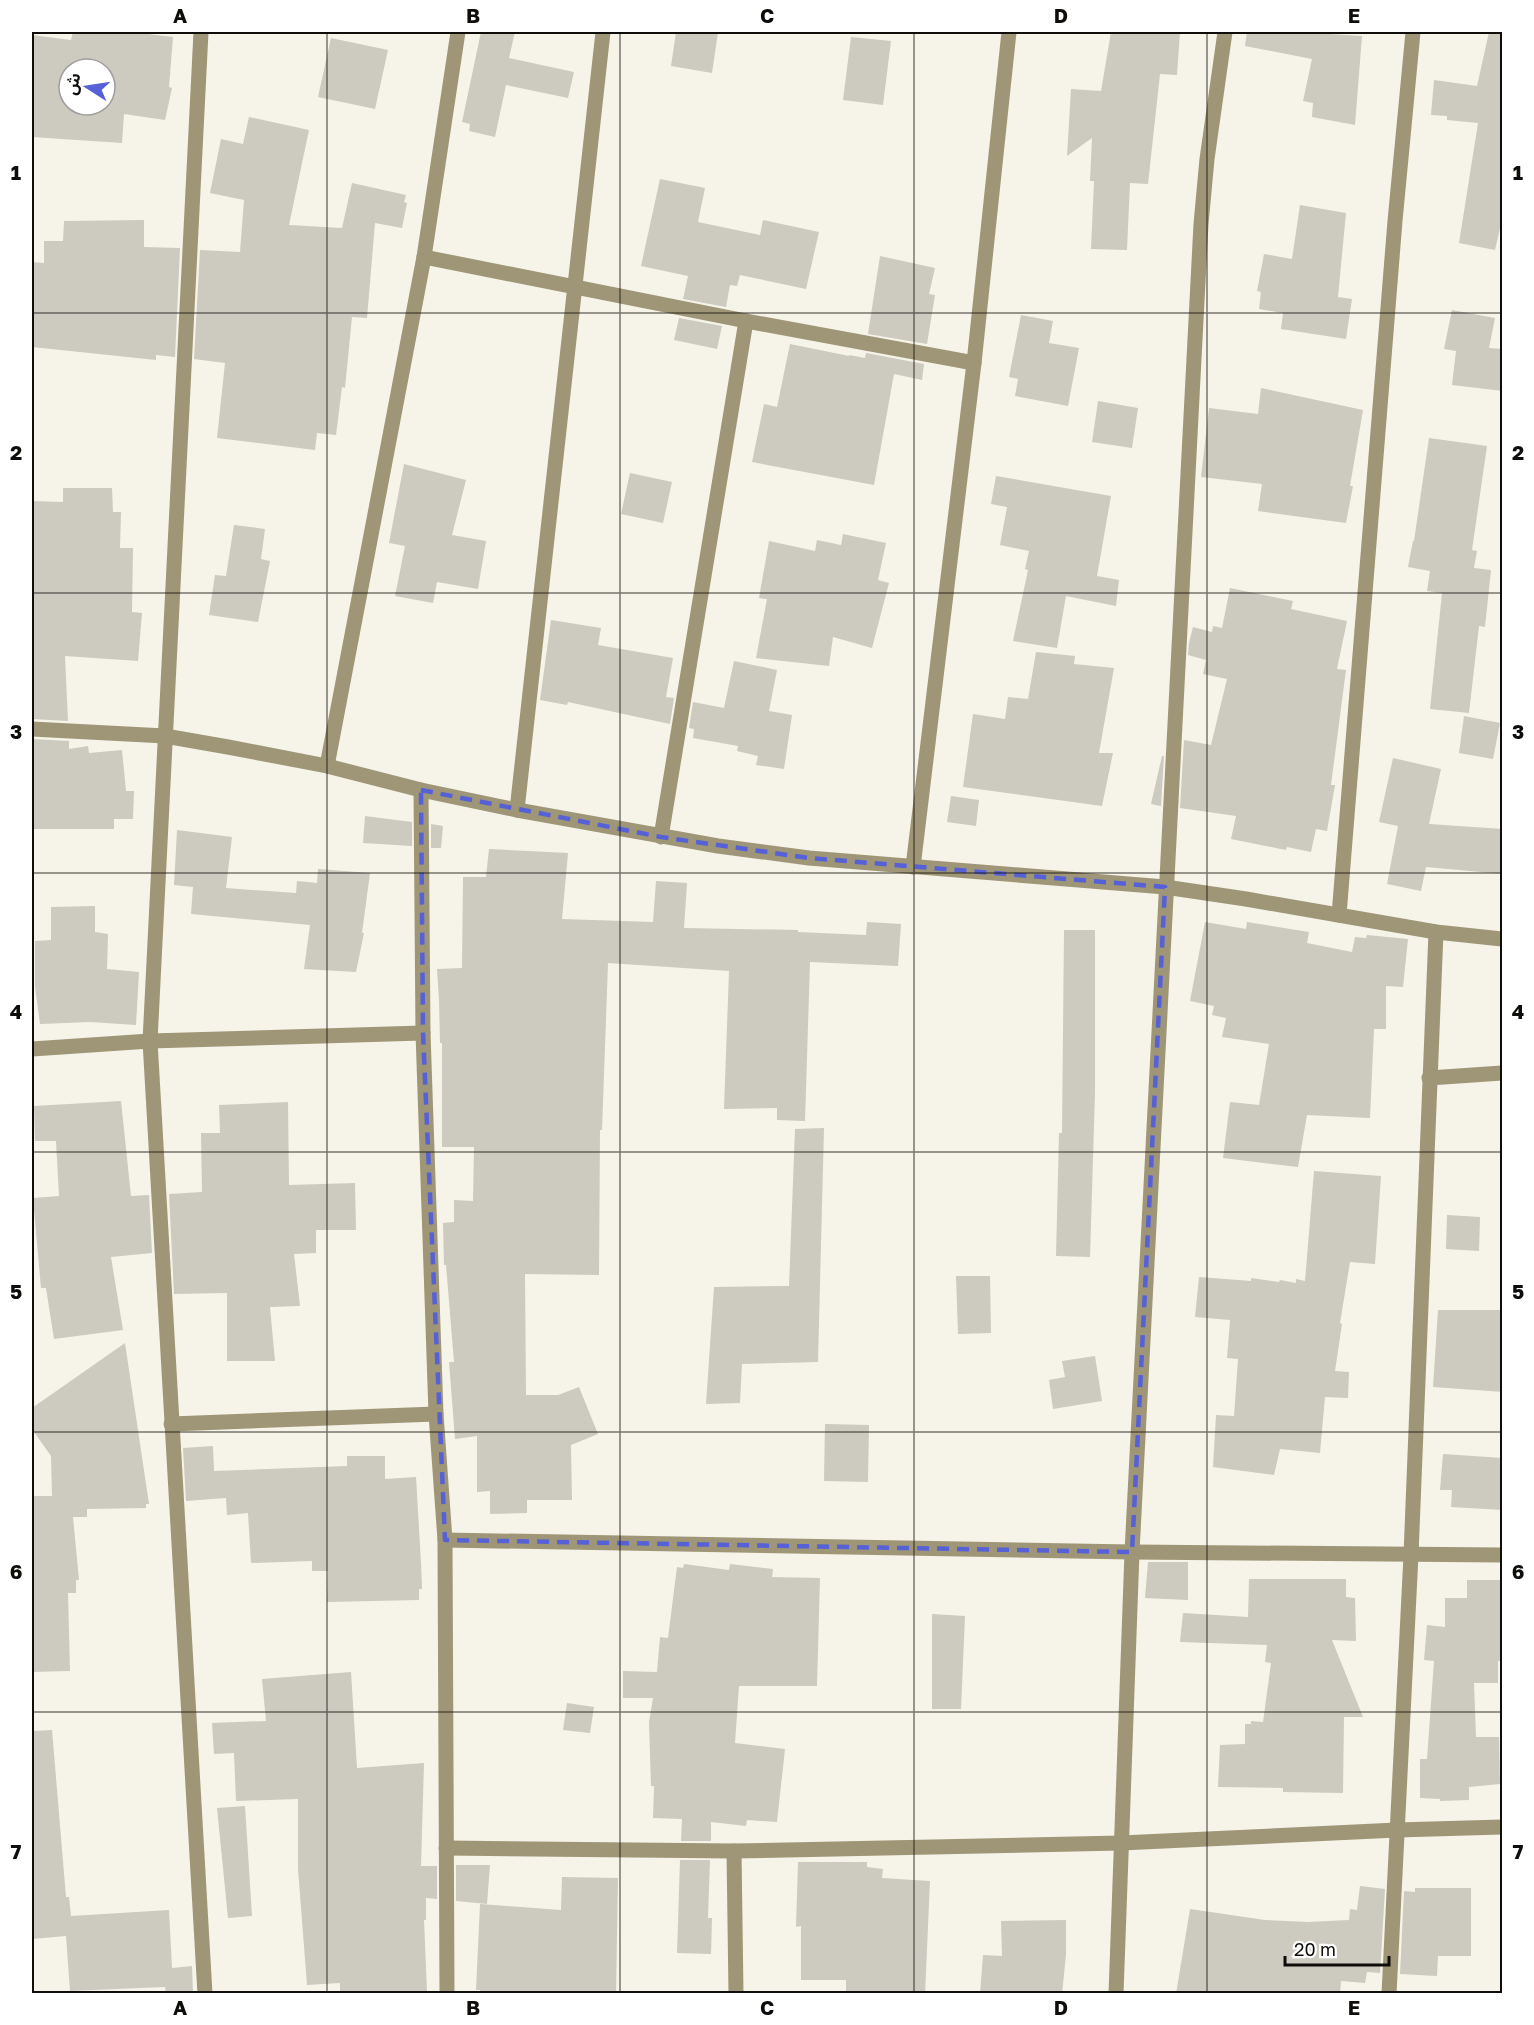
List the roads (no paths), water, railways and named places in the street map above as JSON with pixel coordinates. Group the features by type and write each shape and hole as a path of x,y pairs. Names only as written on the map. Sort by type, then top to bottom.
{"street":[{"path":"201,32 150,1041 205,1994"},
{"path":"327,766 424,256 458,32"},
{"path":"517,810 603,32"},
{"path":"913,867 974,363 1009,32"},
{"path":"1116,1994 1132,1552 1201,224 1207,159 1226,32"},
{"path":"1339,915 1395,221 1413,32"},
{"path":"424,256 575,288 974,363"},
{"path":"661,837 746,321"},
{"path":"32,729 165,736 327,766 421,790 661,837 809,858 1166,887 1436,932 1503,939"},
{"path":"421,790 423,1033 436,1414 445,1540 447,1994"},
{"path":"1389,1994 1411,1555 1436,932"},
{"path":"32,1049 150,1041 423,1033"},
{"path":"1429,1078 1503,1073"},
{"path":"171,1424 436,1414"},
{"path":"445,1540 1132,1552 1503,1555"},
{"path":"446,1848 734,1851 1121,1843 1503,1827"},
{"path":"734,1851 736,1994"}]}
